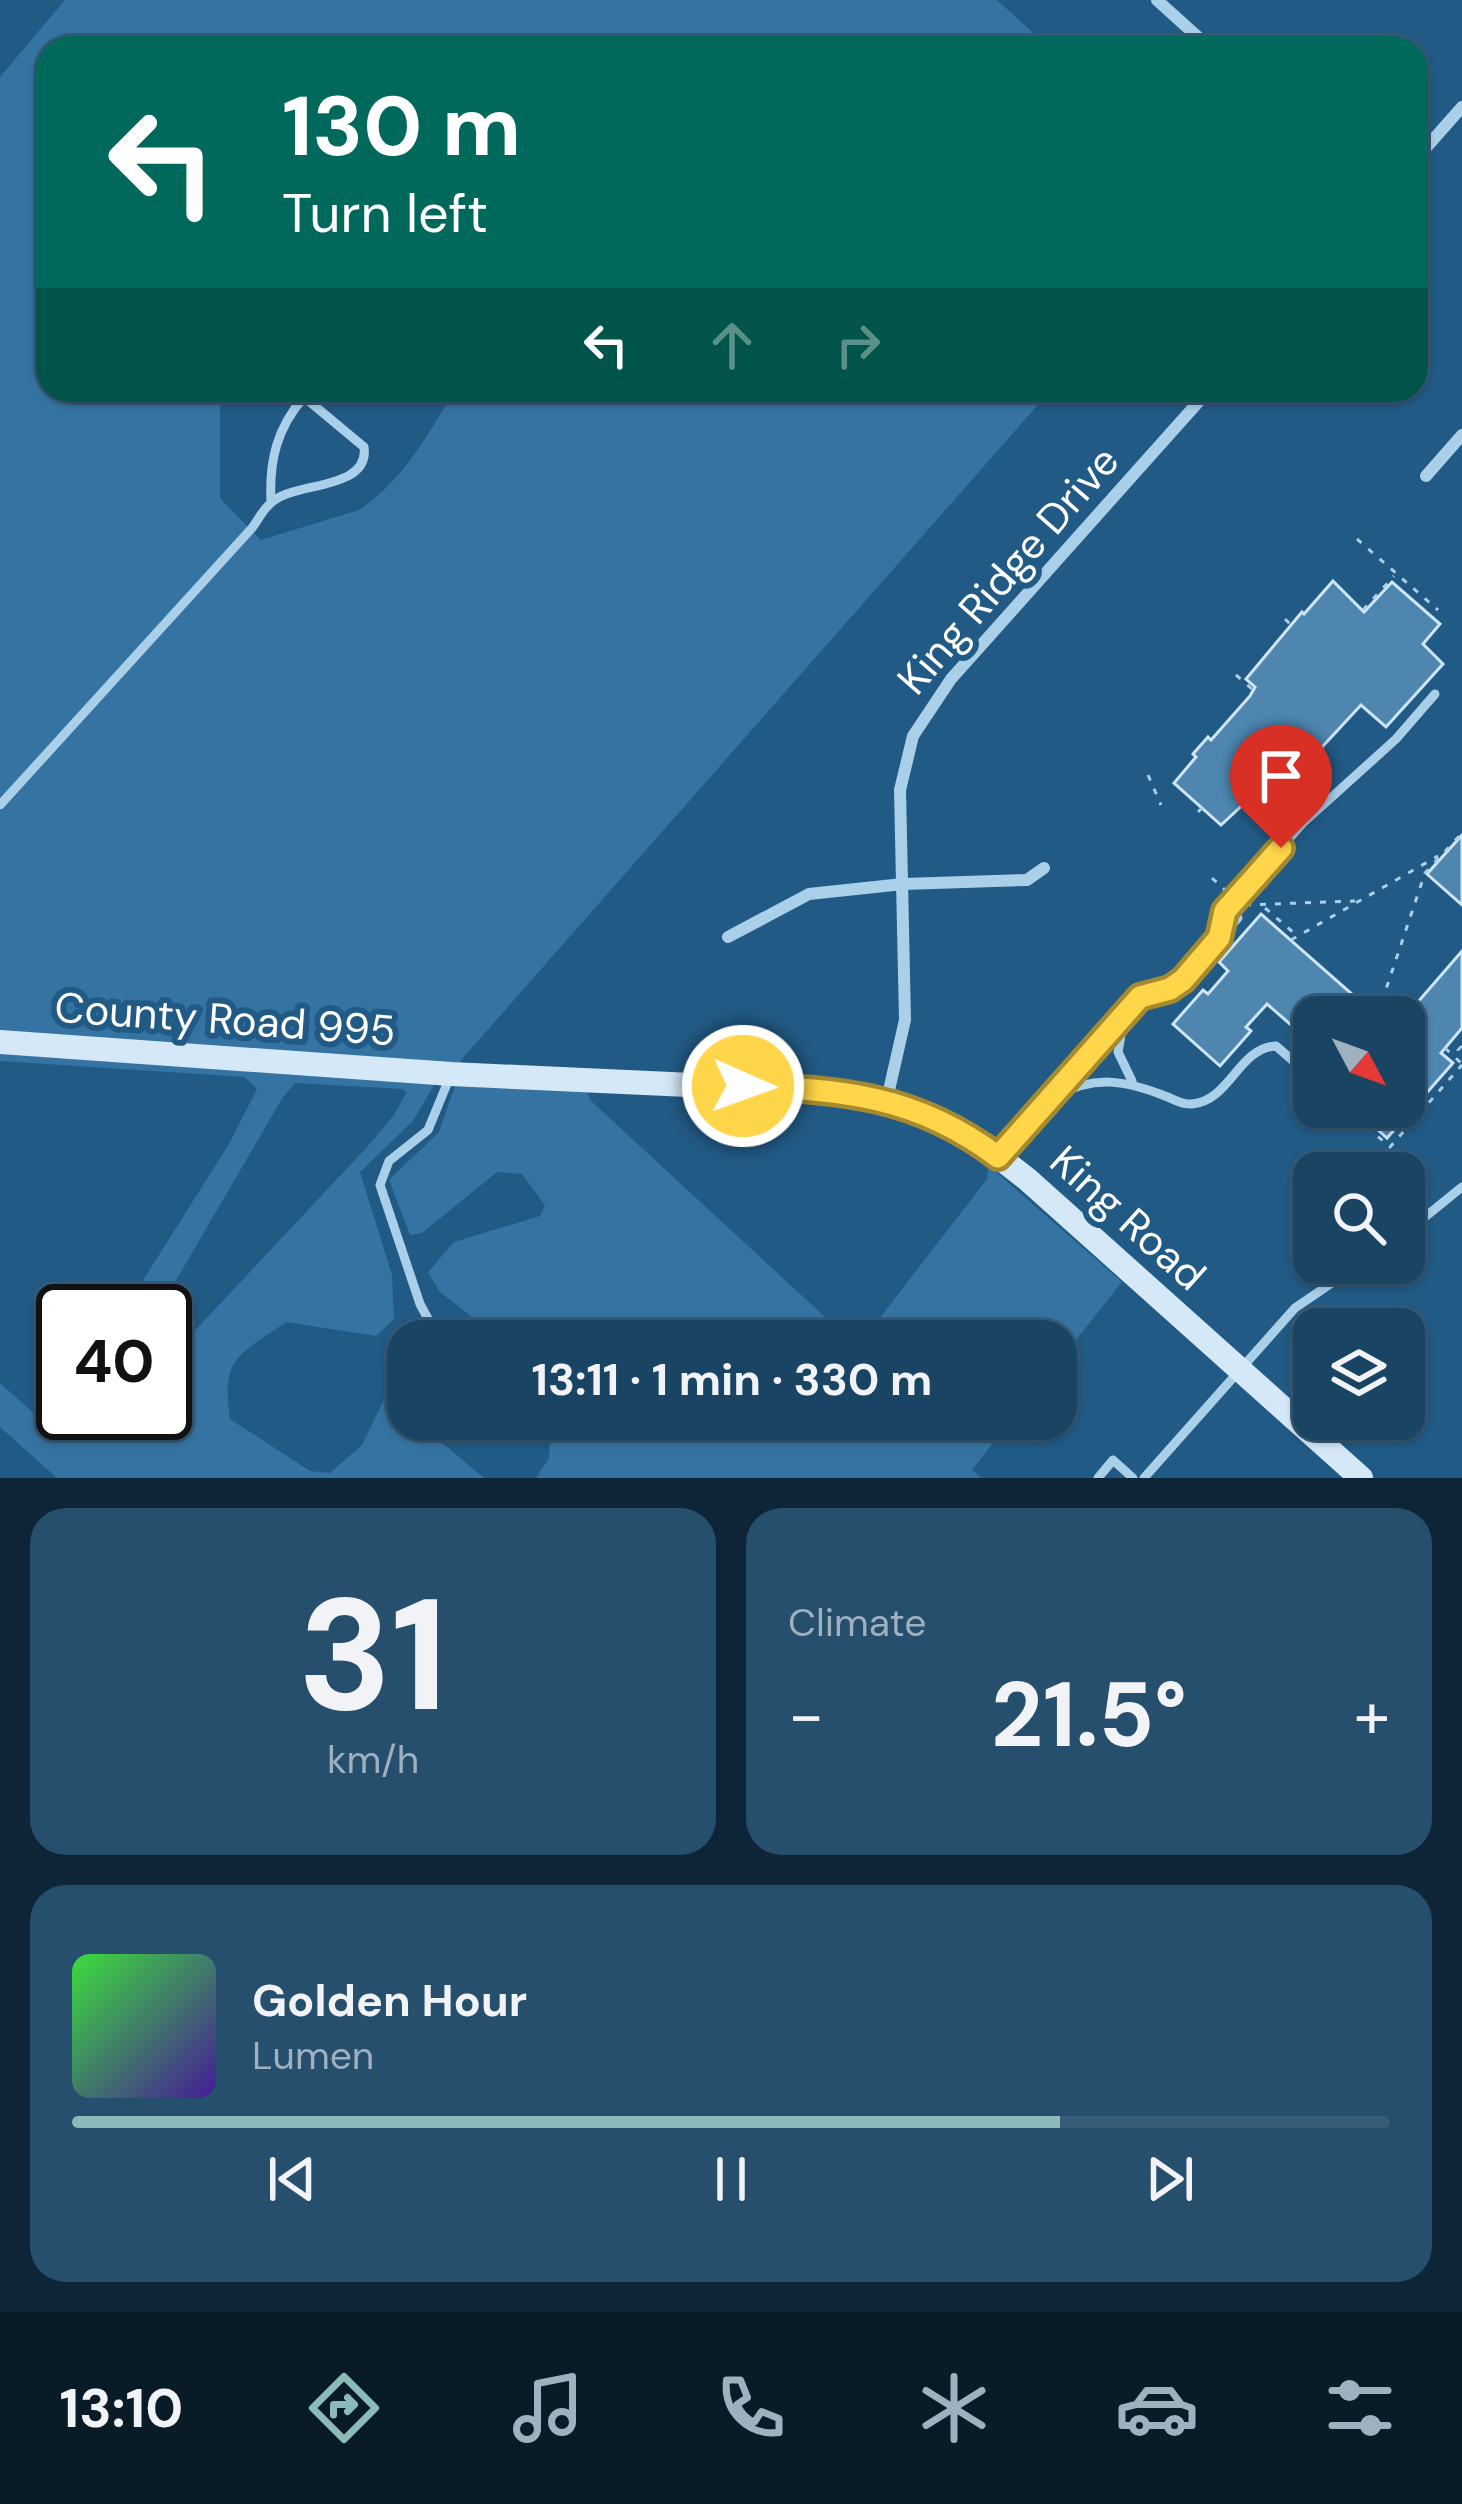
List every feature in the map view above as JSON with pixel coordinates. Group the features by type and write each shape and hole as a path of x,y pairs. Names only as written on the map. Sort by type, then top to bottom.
{"street":[{"path":"1157,0 1197,36"},
{"path":"1428,145 1462,107"},
{"name":"King Ridge Drive","path":"886,1099 905,1020 900,790 905,758 924,714 1198,402"},
{"path":"1426,476 1462,436"},
{"path":"728,938 809,894 903,884 1027,880 1045,868"},
{"name":"County Road 995","path":"0,1042 448,1074"},
{"name":"King Road","path":"448,1074 790,1088 886,1099 953,1127 998,1157 1361,1478"}],"lane":[{"path":"272,501 277,441 300,402"},
{"path":"0,805 272,501 362,466 364,447 310,402"},
{"path":"1219,938 1221,917 1235,899 1304,823 1396,740 1435,694"},
{"path":"998,1157 1140,997 1176,986 1238,918"},
{"path":"1126,1012 1118,1052 1135,1084"},
{"path":"1042,1105 1096,1082 1135,1084 1184,1103 1200,1102 1214,1095 1251,1055 1268,1046 1276,1046 1293,1061"},
{"path":"429,1320 380,1185 389,1161 428,1130 448,1074"},
{"path":"1425,1217 1462,1187"},
{"path":"1144,1478 1295,1308 1330,1284"},
{"path":"1098,1478 1113,1460 1133,1478"}],"path":[{"path":"1357,539 1438,610"},
{"path":"1363,610 1396,574"},
{"path":"1408,596 1414,589"},
{"path":"1426,612 1432,605"},
{"path":"1285,620 1291,625"},
{"path":"1236,675 1252,689"},
{"path":"1148,775 1161,805"},
{"path":"1384,996 1426,873 1462,833"},
{"path":"1262,904 1293,937 1444,854"},
{"path":"1419,867 1426,873"},
{"path":"1212,878 1227,892"},
{"path":"1242,905 1357,901"},
{"path":"1425,1107 1462,1064 1444,1048"},
{"path":"1453,1056 1461,1050"},
{"path":"1368,1128 1390,1147 1406,1128"}],"shaded area":[{"path":"65,0 997,0 1037,36 36,36 36,402 220,402 220,498 248,527 0,799 0,77"},
{"path":"448,402 1040,402 455,1067 0,1036 0,811 253,532 261,540 359,510 402,471"},
{"path":"0,1050 437,1080 413,1121 360,1172 392,1275 394,1319 387,1320 376,1336 286,1322 245,1351 231,1370 230,1419 310,1471 330,1473 362,1445 387,1393 387,1440 439,1440 484,1478 57,1478 0,1427 0,1383 36,1415 36,1440 192,1440 192,1334 367,1147 406,1093 403,1089 295,1083 174,1284 141,1284 229,1144 257,1089 245,1077 0,1061"},
{"path":"457,1080 584,1087 591,1101 828,1320 476,1320 440,1292 428,1272 454,1242 540,1216 545,1205 522,1174 497,1172 422,1233 410,1235 389,1180 439,1132"},
{"path":"988,1165 1122,1282 1077,1339 1077,1320 878,1320 987,1179"},
{"path":"550,1440 996,1440 972,1470 981,1478 536,1478 549,1458"}],"building":[{"path":"1333,581 1364,612 1392,582 1440,624 1423,644 1443,664 1386,727 1361,705 1311,759 1293,744 1259,783 1263,786 1221,825 1174,783 1196,757 1193,754 1250,696 1255,687 1246,679"},
{"path":"1462,835 1462,905 1427,874"},
{"path":"1261,914 1354,996 1293,996 1293,1027 1267,1004 1220,1066 1173,1024 1203,990 1208,994 1228,971 1219,962"},
{"path":"1462,951 1462,1028 1441,1053 1453,1063 1425,1095 1425,996"},
{"path":"1376,1128 1396,1128 1387,1138"}],"route":[{"path":"743,1086 843,1091 886,1099 953,1127 998,1157 1140,997 1183,980 1219,938 1225,911 1281,848"}]}
